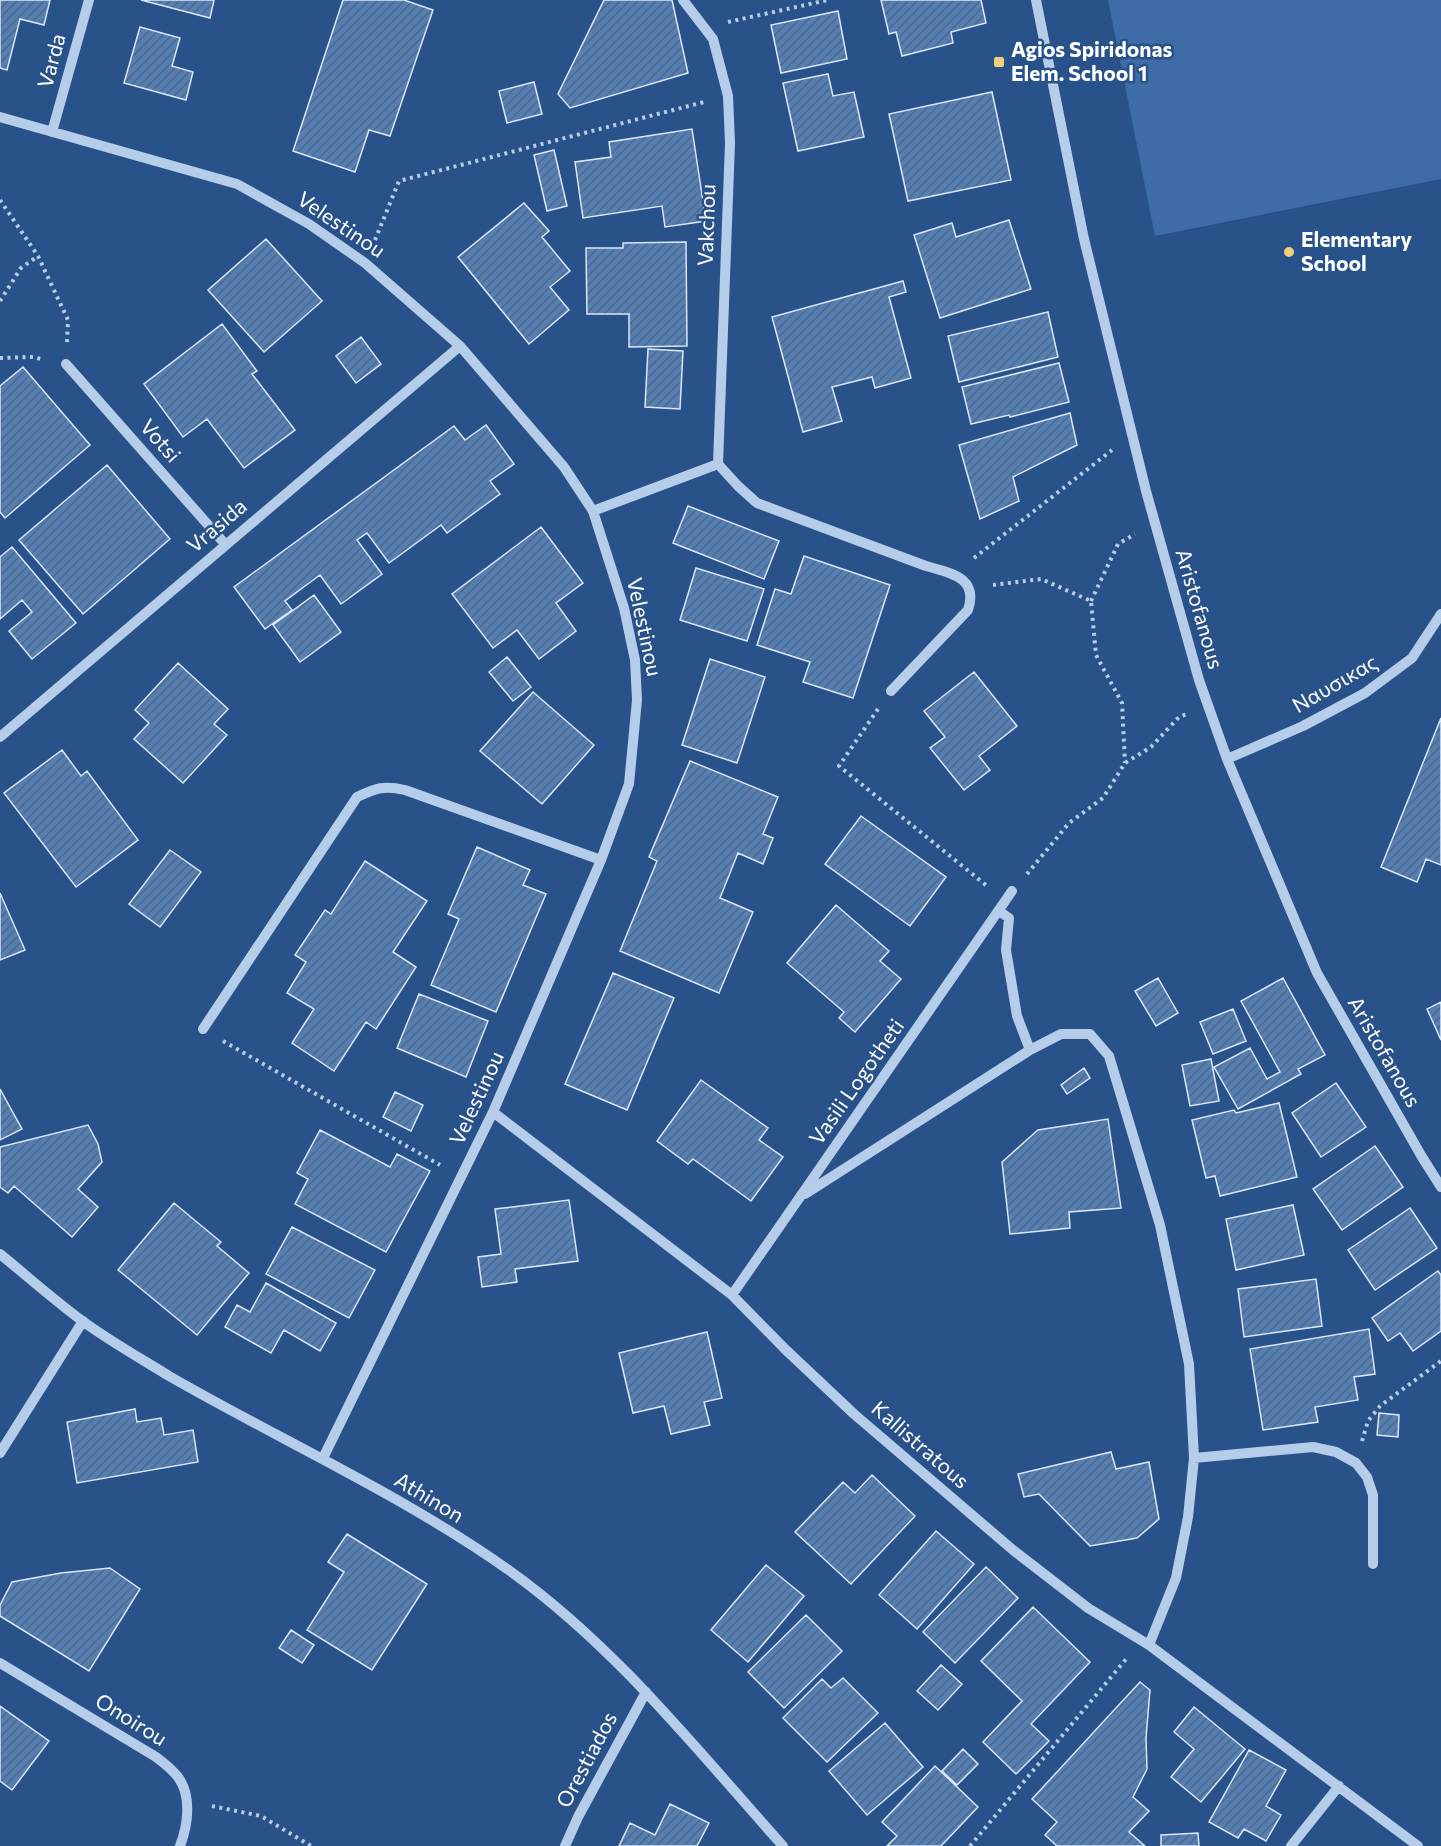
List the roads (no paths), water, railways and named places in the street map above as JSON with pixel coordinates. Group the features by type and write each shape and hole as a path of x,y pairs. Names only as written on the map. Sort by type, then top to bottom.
{"street":[{"name":"Varda","path":"52,132 89,0"},
{"name":"Vakchou","path":"683,0 713,39 728,96 730,143 718,464"},
{"name":"Aristofanous","path":"1036,0 1084,239 1154,523 1208,706 1227,759 1317,973 1441,1187"},
{"name":"Velestinou","path":"0,117 237,184 309,224 365,263 460,346 564,467 593,511 624,608 635,660 638,700 629,784 602,860 494,1112 323,1458"},
{"name":"Vrasida","path":"0,737 460,346"},
{"name":"Votsi","path":"66,364 225,544"},
{"path":"593,511 718,464 757,503 926,566 954,574 963,580 969,589 971,600 968,610 891,691"},
{"name":"Ναυσικας","path":"1227,759 1303,726 1365,693 1412,658 1441,614"},
{"path":"203,1029 357,797 372,790 388,786 405,790 602,860"},
{"name":"Vasili Logotheti","path":"732,1295 1012,891"},
{"path":"999,911 1009,918 1006,950 1017,1016 1030,1050"},
{"path":"800,1197 1030,1050 1061,1034 1090,1034 1109,1056 1160,1225 1189,1364 1194,1458 1188,1517 1176,1578 1145,1643"},
{"name":"Kallistratous","path":"494,1112 732,1295 854,1414 1004,1543 1088,1608 1145,1643 1418,1846"},
{"name":"Athinon","path":"0,1254 83,1321 169,1376 323,1458 432,1521 510,1571 572,1620 646,1692 783,1846"},
{"path":"0,1453 83,1321"},
{"path":"1194,1458 1312,1447 1336,1452 1356,1463 1367,1477 1373,1495 1373,1564"},
{"name":"Onoirou","path":"0,1663 156,1757 178,1778 187,1803 184,1835 180,1846"},
{"name":"Orestiados","path":"565,1846 578,1817 646,1692"},
{"path":"1291,1846 1339,1786"}],"place":[{"name":"Agios Spiridonas Elem. School 1","path":"999,62"},
{"name":"Elementary School","path":"1289,252"}]}
